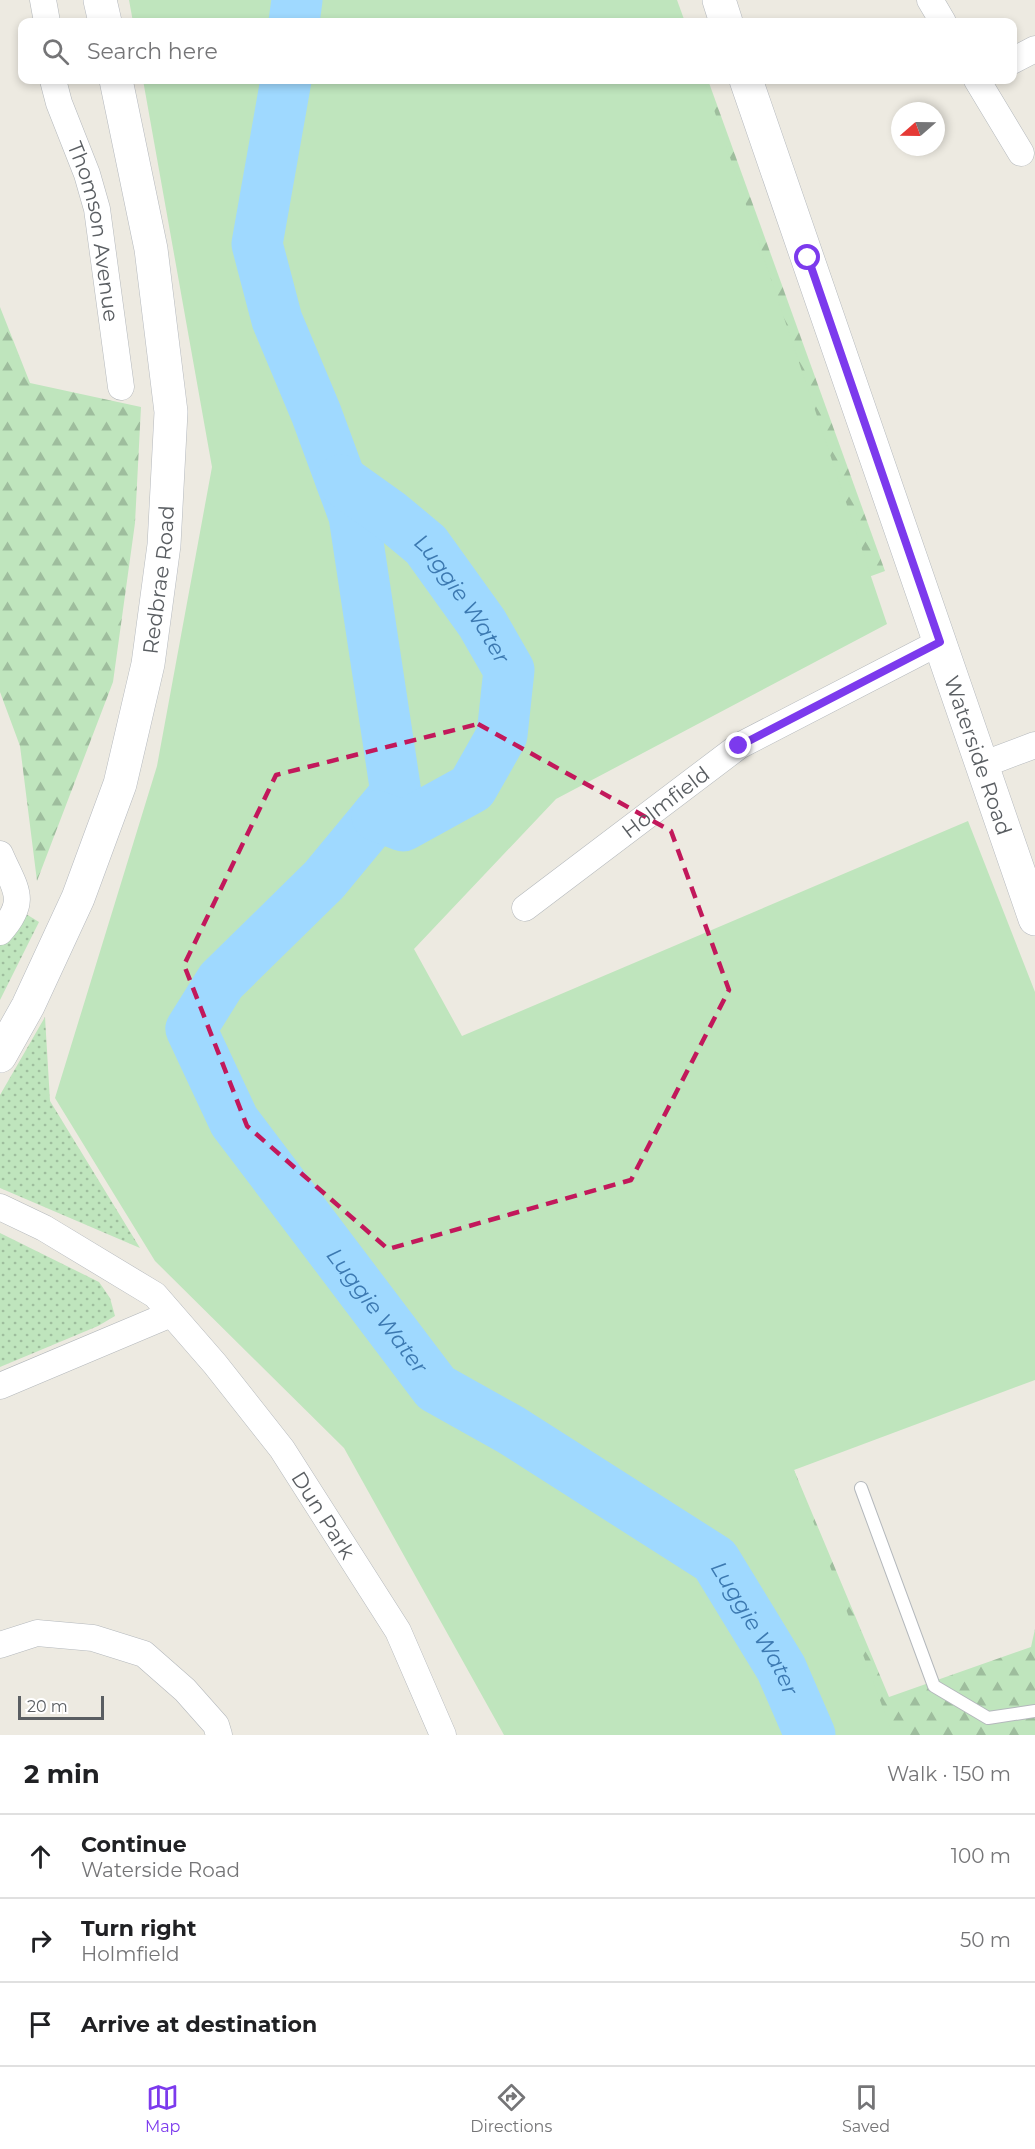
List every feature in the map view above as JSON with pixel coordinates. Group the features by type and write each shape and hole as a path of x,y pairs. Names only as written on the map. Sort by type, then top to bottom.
{"street":[{"path":"43,0 45,18"},
{"path":"100,0 104,18"},
{"path":"719,0 725,18"},
{"path":"930,0 941,18"},
{"path":"1017,58 1035,49"},
{"name":"Thomson Avenue","path":"54,84 97,208 121,387"},
{"name":"Redbrae Road","path":"0,1056 28,1006 78,898 120,784 148,664 164,545 171,412 151,249 117,84"},
{"name":"Waterside Road","path":"747,84 1035,919"},
{"path":"979,84 1021,153"},
{"name":"Holmfield","path":"525,908 739,746 940,642"},
{"path":"982,765 1035,745"},
{"path":"0,854 18,900 13,918 0,932"},
{"name":"Dun Park","path":"0,1207 44,1228 154,1295 215,1364 282,1449 398,1631 443,1735"},
{"path":"0,1386 171,1314"},
{"path":"0,1644 37,1633 93,1638 144,1654 185,1690 216,1725 219,1735"}],"lane":[{"path":"861,1488 934,1686 988,1718 1035,1711"}],"highlighted area":[{"path":"478,724 671,831 729,990 631,1180 388,1249 247,1126 184,965 276,775"}],"green space":[{"path":"129,0 677,0 684,18 132,18"},
{"path":"144,84 705,84 887,624 556,799 414,949 462,1036 968,821 1035,992 1035,1380 794,1470 893,1735 504,1735 344,1448 155,1261 55,1098 157,766 212,467"},
{"path":"647,84 709,84 885,571 852,583"},
{"path":"0,307 30,383 141,407 135,523 113,682 37,881 20,746 0,692"},
{"path":"26,914 39,922 0,1000 0,942"},
{"path":"45,1017 50,1101 140,1248 0,1188 0,1095"},
{"path":"0,1233 99,1282 110,1298 115,1316 98,1326 0,1367"},
{"path":"794,1470 889,1697 1031,1647 1035,1629 1035,1735 769,1735"}],"waterway":[{"name":"Luggie Water","path":"295,18 297,0"},
{"name":"Luggie Water","path":"285,84 257,244 277,320 316,413 354,516 396,793 324,880 221,981 191,1029 234,1121 436,1388 511,1430 715,1560 781,1668 810,1735"},
{"name":"Luggie Water","path":"341,480 390,515 426,545 482,623 509,670 502,735 472,788 403,826 377,816"}],"route":[{"path":"739,746 940,642 808,258"}]}
